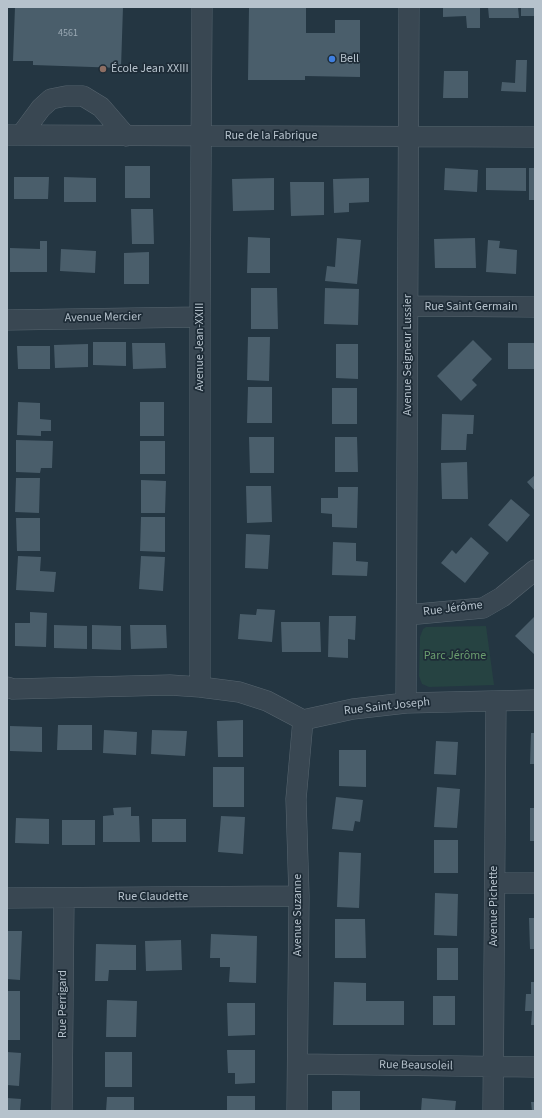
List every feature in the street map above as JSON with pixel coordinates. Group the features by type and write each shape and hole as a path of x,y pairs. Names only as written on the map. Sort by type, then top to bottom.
{"street":[{"name":"Avenue Jean-XXIII","path":"200,687 202,7"},
{"name":"Avenue Seigneur Lussier","path":"406,703 409,7"},
{"path":"14,135 51,99 66,96 83,96 101,107 126,136"},
{"name":"Rue de la Fabrique","path":"14,135 535,137"},
{"name":"Rue Saint Germain","path":"408,306 535,307"},
{"name":"Avenue Mercier","path":"7,320 200,317"},
{"name":"Rue Jérôme","path":"407,614 483,608 502,597 535,570"},
{"path":"7,687 13,689 170,685 200,687 239,692 267,701 303,720"},
{"name":"Rue Saint Joseph","path":"303,720 353,709 406,703 535,700"},
{"name":"Avenue Pichette","path":"493,1111 496,701"},
{"name":"Avenue Suzanne","path":"297,1111 299,896 296,799 303,720"},
{"path":"495,883 535,883"},
{"name":"Rue Claudette","path":"7,898 299,896"},
{"name":"Rue Perrigard","path":"62,1111 64,898"},
{"name":"Rue Beausoleil","path":"298,1064 535,1067"}],"green space":[{"name":"Parc Jérôme","path":"486,626 494,685 429,687 422,684 419,676 420,637 423,629 426,627"}],"building":[{"path":"15,7 123,7 121,68 33,65 33,61 13,61"},
{"path":"249,7 306,7 306,33 335,33 335,20 360,20 360,77 305,76 305,80 248,80"},
{"path":"443,7 480,7 480,28 467,28 466,16 443,17"},
{"path":"488,7 518,7 519,18 489,18"},
{"path":"521,7 535,7 535,16 521,16"},
{"path":"516,60 527,60 526,92 501,91 502,82 515,83"},
{"path":"444,71 468,71 468,98 443,98"},
{"path":"125,166 150,166 150,198 125,198"},
{"path":"445,168 478,170 477,192 444,190"},
{"path":"486,168 526,168 526,191 486,190"},
{"path":"529,168 535,168 535,200 529,200"},
{"path":"14,177 49,177 48,199 14,199"},
{"path":"64,177 96,178 96,202 64,202"},
{"path":"274,178 274,210 233,211 232,179"},
{"path":"369,178 369,202 349,203 349,212 334,213 333,179"},
{"path":"290,182 324,182 324,215 291,216"},
{"path":"131,209 153,209 154,244 132,244"},
{"path":"248,237 270,238 270,273 247,273"},
{"path":"337,238 361,240 357,284 325,281 327,266 335,267"},
{"path":"475,238 476,268 435,268 434,239"},
{"path":"488,240 500,241 499,248 517,250 516,274 486,272"},
{"path":"40,241 47,241 47,272 10,272 10,248 40,249"},
{"path":"61,249 96,251 95,273 60,271"},
{"path":"149,252 149,284 124,284 124,253"},
{"path":"251,288 277,288 278,329 251,329"},
{"path":"325,288 359,289 358,325 324,324"},
{"path":"248,337 270,337 269,381 247,380"},
{"path":"473,340 492,359 472,380 477,385 461,401 437,376"},
{"path":"93,342 126,342 126,366 93,365"},
{"path":"132,343 165,343 166,368 133,369"},
{"path":"508,343 535,343 535,369 508,369"},
{"path":"88,344 88,367 55,368 54,345"},
{"path":"336,344 358,344 358,379 336,378"},
{"path":"17,346 50,346 50,369 18,369"},
{"path":"248,387 272,387 272,423 247,423"},
{"path":"332,388 357,388 357,424 332,424"},
{"path":"18,402 40,403 40,419 51,420 51,431 41,431 41,436 17,435"},
{"path":"140,402 164,402 164,436 140,436"},
{"path":"442,414 474,415 473,434 467,434 466,450 441,450"},
{"path":"249,437 274,437 274,473 250,473"},
{"path":"335,437 357,437 358,472 335,472"},
{"path":"16,440 53,441 52,468 41,468 40,473 16,472"},
{"path":"140,441 165,441 165,474 140,474"},
{"path":"467,462 468,499 442,499 441,463"},
{"path":"535,475 535,491 527,482"},
{"path":"16,478 40,478 39,513 15,512"},
{"path":"141,480 166,481 165,513 141,513"},
{"path":"246,486 271,486 272,522 247,523"},
{"path":"338,487 358,487 357,528 332,527 332,514 321,513 321,498 338,498"},
{"path":"511,499 530,515 507,542 488,525"},
{"path":"141,517 165,517 165,552 140,551"},
{"path":"16,518 40,518 40,551 17,551"},
{"path":"246,534 270,535 268,569 245,568"},
{"path":"471,537 489,553 465,583 441,563 452,550 456,554"},
{"path":"333,542 356,543 356,561 368,562 367,576 332,575"},
{"path":"18,556 41,557 40,571 56,572 54,592 16,590"},
{"path":"141,556 165,557 163,591 139,589"},
{"path":"257,609 275,610 272,642 238,639 240,614 256,615"},
{"path":"30,612 47,613 46,647 15,646 15,623 30,623"},
{"path":"329,616 356,616 355,640 348,639 348,658 328,657"},
{"path":"535,616 535,655 515,636"},
{"path":"281,622 320,622 321,652 282,652"},
{"path":"54,625 87,626 87,649 54,648"},
{"path":"92,625 121,626 121,650 92,649"},
{"path":"130,625 166,625 167,648 131,649"},
{"path":"243,720 243,757 218,757 217,721"},
{"path":"58,725 92,725 92,750 57,750"},
{"path":"10,726 42,727 42,752 10,751"},
{"path":"104,730 137,732 136,755 103,753"},
{"path":"152,730 187,731 185,756 151,754"},
{"path":"531,733 535,733 535,764 530,764"},
{"path":"436,741 458,742 456,775 434,774"},
{"path":"339,750 366,750 366,787 339,786"},
{"path":"213,767 244,767 244,807 213,807"},
{"path":"437,787 460,789 457,828 434,827"},
{"path":"336,797 363,800 360,822 355,821 353,831 332,829"},
{"path":"131,807 131,816 139,816 140,842 103,842 103,816 114,815 113,808"},
{"path":"530,808 535,808 535,841 530,841"},
{"path":"221,816 245,817 243,854 218,852"},
{"path":"16,818 49,819 49,844 15,843"},
{"path":"152,819 186,819 186,842 152,842"},
{"path":"62,820 95,820 95,845 62,845"},
{"path":"434,840 458,840 458,873 434,873"},
{"path":"339,852 361,853 359,908 337,907"},
{"path":"435,893 458,894 457,936 434,935"},
{"path":"529,918 535,918 535,949 530,949"},
{"path":"335,919 365,919 366,958 335,958"},
{"path":"7,931 22,931 20,980 7,979"},
{"path":"211,934 257,936 256,983 229,982 230,967 220,967 220,958 210,958"},
{"path":"181,940 182,970 146,971 145,941"},
{"path":"96,944 136,945 136,970 109,970 108,981 95,981"},
{"path":"437,948 458,948 458,980 437,980"},
{"path":"334,982 366,983 366,1001 404,1001 404,1025 333,1025"},
{"path":"531,982 535,982 535,1025 531,1025 532,1011 525,1011 526,994 531,994"},
{"path":"7,991 20,991 20,1040 7,1040"},
{"path":"433,996 455,996 455,1025 433,1025"},
{"path":"107,1000 137,1001 136,1037 106,1037"},
{"path":"227,1003 255,1003 255,1035 228,1036"},
{"path":"227,1050 255,1050 255,1083 235,1084 235,1073 228,1073"},
{"path":"7,1052 21,1053 19,1086 7,1085"},
{"path":"105,1052 132,1052 132,1087 105,1087"},
{"path":"332,1091 360,1091 360,1111 332,1111"},
{"path":"227,1096 255,1096 255,1111 227,1111"},
{"path":"107,1097 134,1097 134,1111 106,1111"},
{"path":"7,1098 21,1099 20,1111 7,1111"},
{"path":"422,1098 456,1101 455,1111 421,1111"},
{"path":"531,1102 535,1102 535,1111 532,1111"}],"place":[{"name":"Bell","path":"332,59"},
{"name":"École Jean XXIII","path":"103,69"}]}
